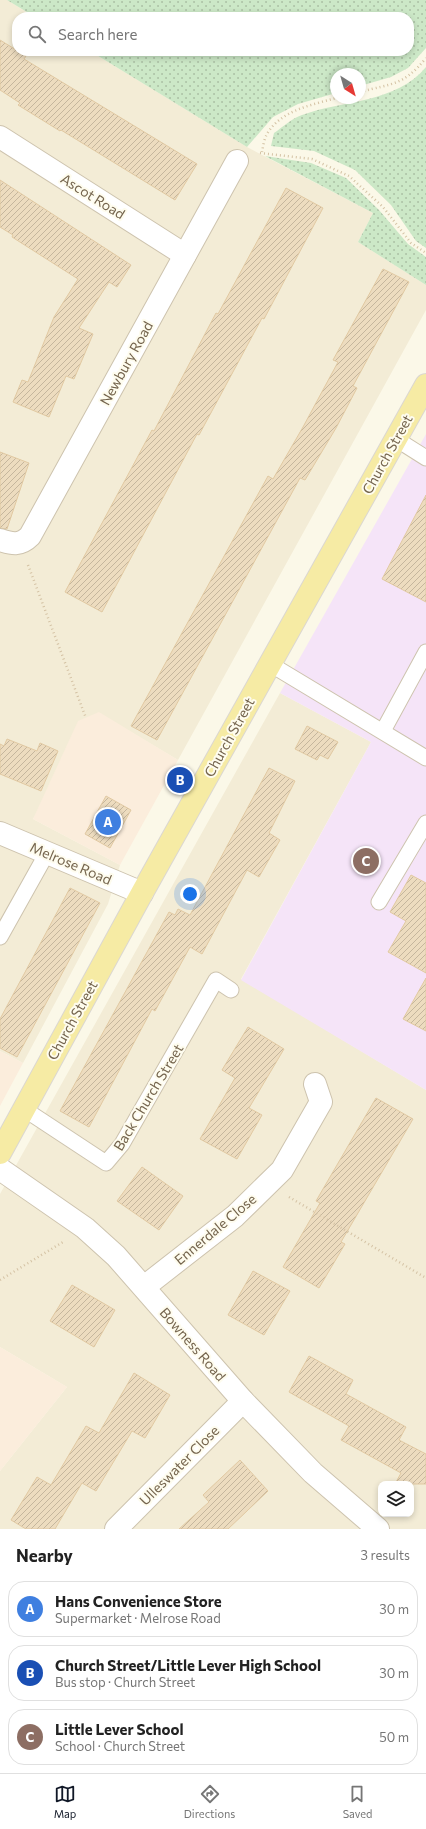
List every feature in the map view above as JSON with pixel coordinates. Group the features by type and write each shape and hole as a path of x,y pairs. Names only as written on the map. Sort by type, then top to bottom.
{"main road":[{"name":"Church Street","path":"0,1153 142,893 426,385"}],"street":[{"name":"Ascot Road","path":"0,138 185,255"},
{"name":"Newbury Road","path":"10,542 30,536 237,161"},
{"name":"Melrose Road","path":"0,832 142,893"},
{"name":"Ennerdale Close","path":"144,1287 235,1216 282,1170 321,1102 315,1084"},
{"name":"Bowness Road","path":"0,1169 86,1228 116,1256 243,1400 313,1473 378,1529"},
{"name":"Ulleswater Close","path":"116,1529 243,1400"}],"lane":[{"path":"396,439 426,458"},
{"path":"383,731 426,652"},
{"path":"270,664 426,758"},
{"path":"379,902 426,823"},
{"path":"0,937 47,852"},
{"name":"Back Church Street","path":"24,1109 106,1163 122,1144 216,980 231,990"}],"path":[{"path":"366,91 394,84 413,73 426,58"},
{"path":"262,152 267,135 280,120 300,108 330,100"},
{"path":"237,161 262,152 312,159 349,176 384,207 411,243 426,253"},
{"path":"10,542 86,718"},
{"path":"268,1184 426,1278"},
{"path":"0,1280 86,1228"}],"shaded area":[{"path":"0,0 7,0 27,12 12,12 12,56 98,56 247,147 373,213 358,242 426,285 426,310 178,760 99,713 33,819 120,865 108,904 23,1063 0,1051"},
{"path":"426,434 426,1090 241,980 371,742 280,693"},
{"path":"280,693 371,742 241,979 426,1090 426,1529 0,1529 0,1471 67,1387 0,1347 0,1194"},
{"path":"99,712 178,760 120,865 33,819 78,721"},
{"path":"0,1051 23,1063 0,1106"},
{"path":"0,1347 67,1387 0,1471"}],"green space":[{"path":"7,0 426,0 426,48 408,68 391,77 366,84 366,68 330,68 330,95 298,104 273,117 247,147 98,56 414,56 414,12 27,12"},
{"path":"426,67 426,248 416,241 391,205 355,170 314,151 271,146 274,133 295,118 318,110 345,104 366,104 366,99 400,88 414,79"},
{"path":"265,156 311,163 346,178 379,210 408,244 426,257 426,285 358,242 373,213"}],"building":[{"path":"0,40 12,47 12,56 26,56 24,59 197,164 175,200 18,105 20,103 0,90"},
{"path":"0,180 131,265 117,287 109,282 79,328 93,334 74,379 66,376 49,417 13,402 22,380 28,382 54,317 78,279 12,237 13,235 0,227"},
{"path":"286,188 323,208 264,319 262,318 199,435 197,434 102,612 65,592 152,430 154,431 216,313 218,314"},
{"path":"383,269 409,282 353,386 357,388 336,428 305,480 300,478 157,740 131,726 268,476 273,479 303,427 338,362 333,360"},
{"path":"0,452 29,463 7,529 0,528"},
{"path":"426,495 426,602 382,579"},
{"path":"307,726 338,742 328,759 320,755 317,760 295,749"},
{"path":"7,739 37,751 40,743 58,751 41,791 0,774 0,744 4,746"},
{"path":"269,768 295,781 269,833 280,840 259,877 247,870 202,954 190,947 155,1011 152,1009 89,1127 60,1111 169,912 175,915 178,909 190,915"},
{"path":"106,796 131,810 110,848 85,834"},
{"path":"411,875 426,883 426,973 388,952 406,921 390,912"},
{"path":"70,888 100,903 17,1057 0,1048 0,1019"},
{"path":"426,978 426,1031 403,1019"},
{"path":"248,1027 284,1049 249,1108 262,1115 237,1159 200,1139 235,1078 222,1070"},
{"path":"376,1098 413,1119 341,1242 345,1244 319,1288 283,1267 320,1203 316,1201"},
{"path":"142,1167 183,1196 159,1230 117,1201"},
{"path":"253,1271 290,1291 264,1335 228,1315"},
{"path":"72,1285 115,1310 94,1347 50,1321"},
{"path":"309,1356 353,1380 346,1394 406,1427 399,1440 426,1454 426,1484 414,1484 414,1481 397,1481 401,1473 341,1440 349,1426 289,1392"},
{"path":"134,1373 170,1395 145,1438 132,1431 96,1491 82,1483 55,1529 26,1529 11,1520 37,1477 51,1485 86,1426 99,1433"},
{"path":"240,1460 268,1491 228,1529 179,1529 209,1502 203,1495"}],"place":[{"name":"Church Street/Little Lever High School","path":"180,780"},
{"name":"Hans Convenience Store","path":"108,822"},
{"name":"Little Lever School","path":"366,861"}]}
